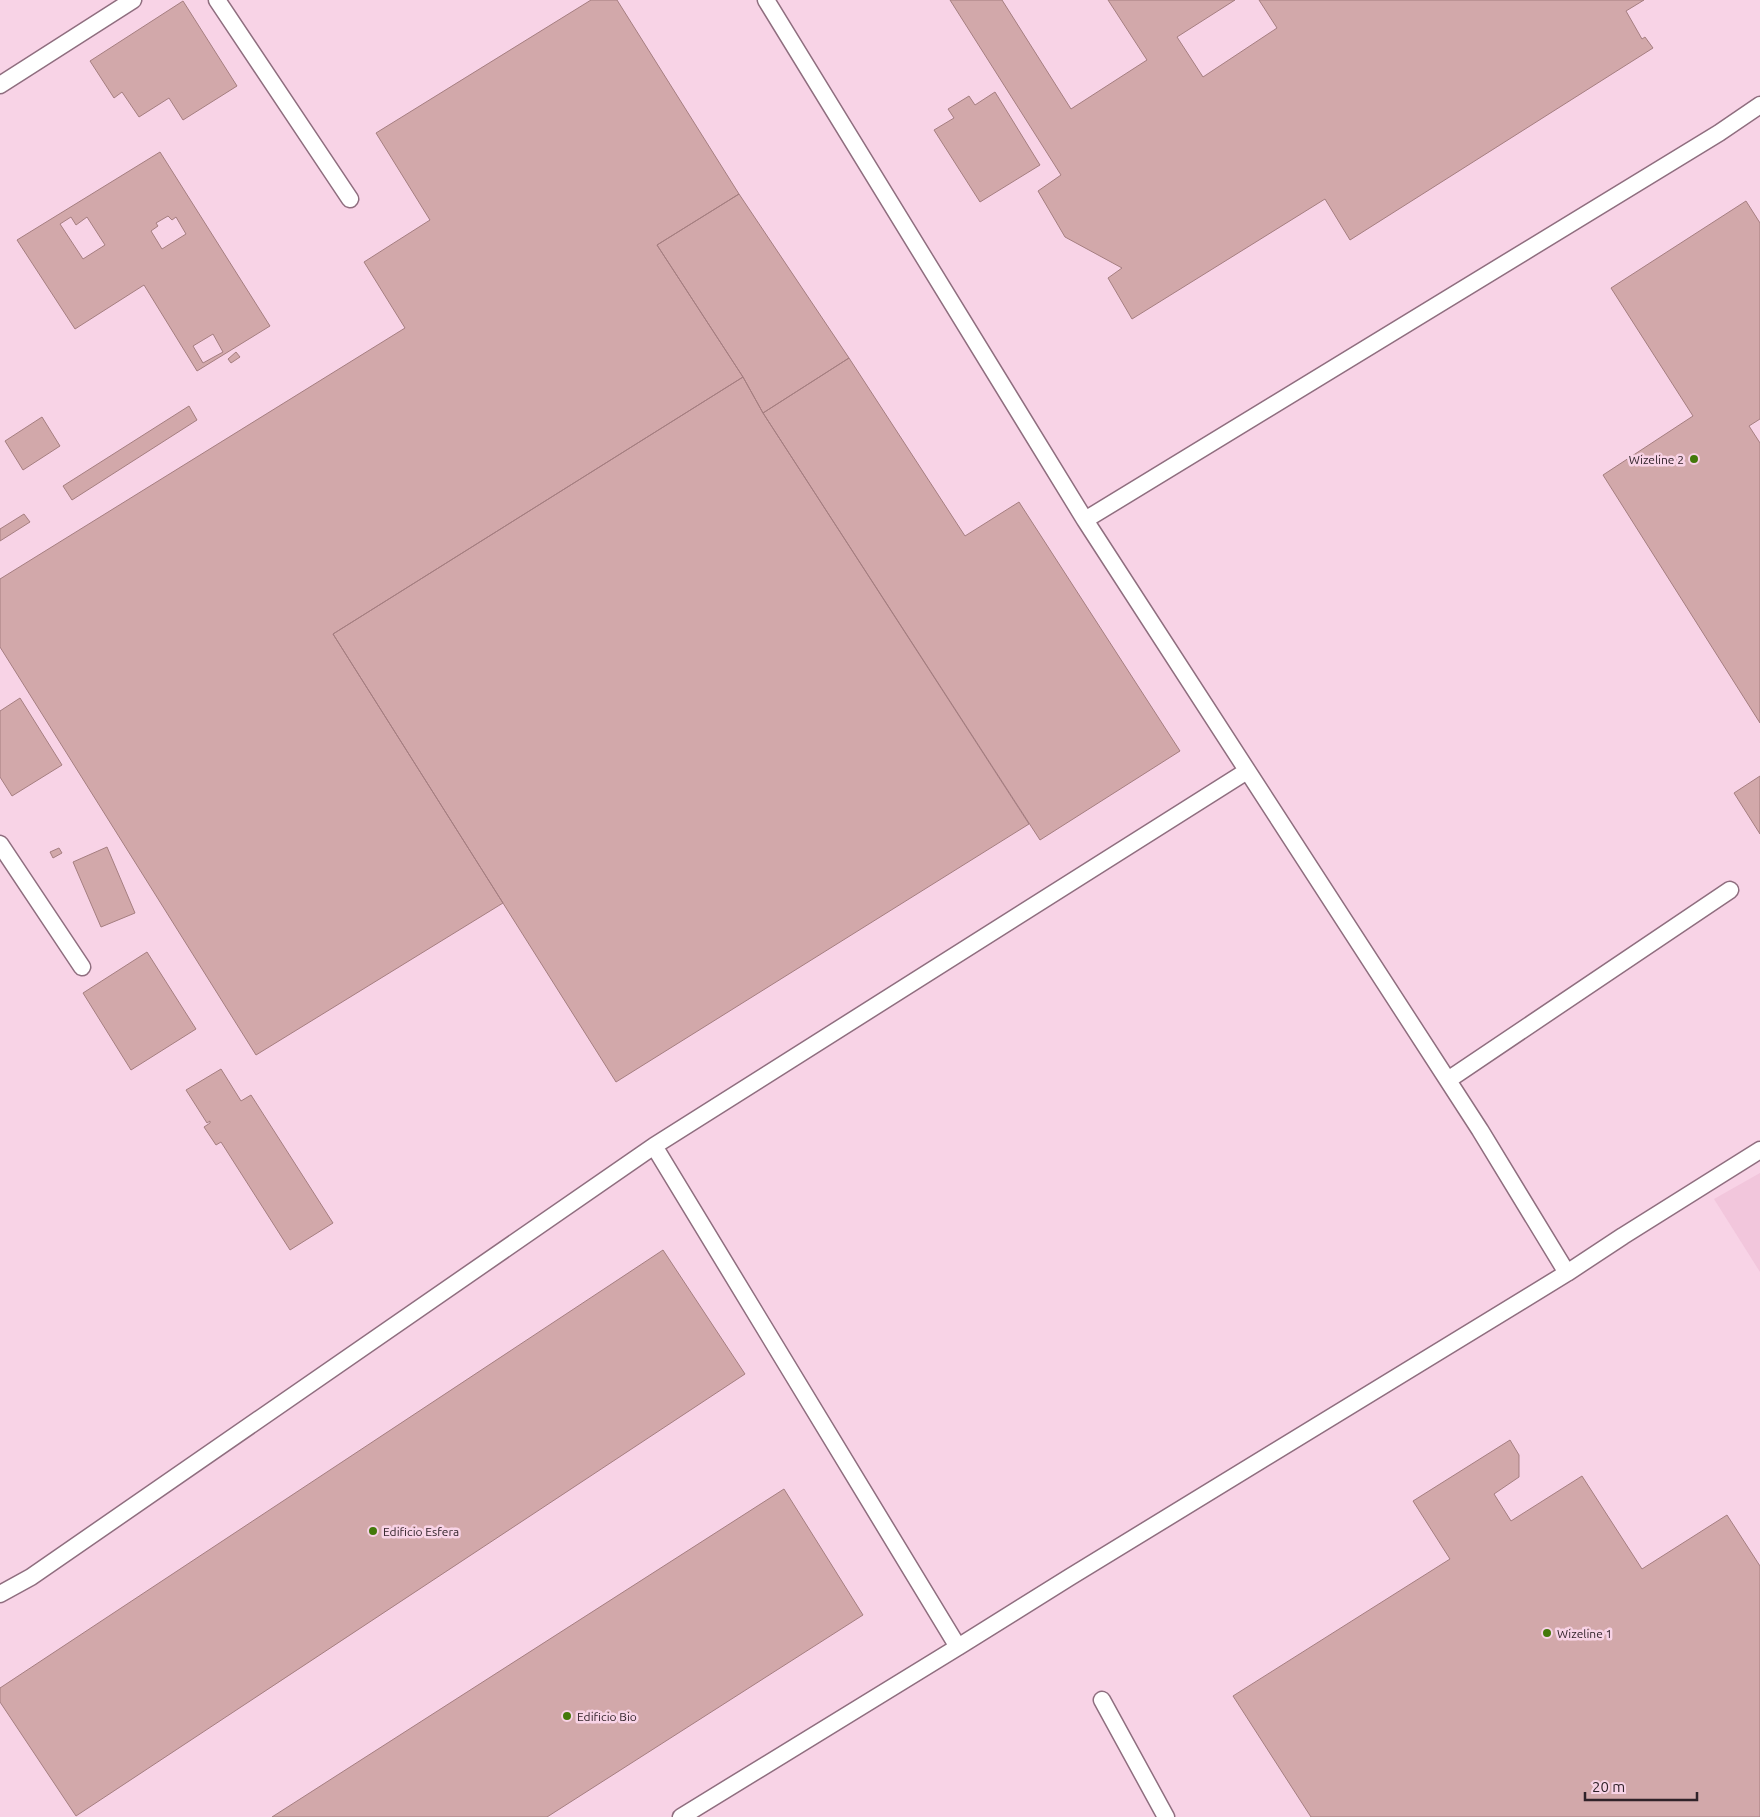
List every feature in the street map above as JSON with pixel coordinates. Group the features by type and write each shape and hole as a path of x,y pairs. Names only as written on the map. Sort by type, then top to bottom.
{"lane":[{"path":"0,85 133,0"},
{"path":"217,0 350,199"},
{"path":"766,0 1085,520 1448,1080 1567,1273"},
{"path":"1085,520 1718,134 1760,105"},
{"path":"0,1594 39,1571 654,1146 1247,771"},
{"path":"0,844 82,967"},
{"path":"1448,1080 1730,890"},
{"path":"654,1146 958,1648"},
{"path":"681,1817 1567,1273 1760,1150"},
{"path":"1102,1700 1166,1817"}],"shaded area":[{"path":"1760,1173 1760,1272 1714,1199"}],"building":[{"path":"591,0 617,0 739,194 657,245 743,377 333,634 503,903 256,1055 0,647 0,579 405,328 364,262 430,220 376,133"},
{"path":"950,0 1002,0 1071,109 1147,60 1108,0 1235,0 1177,37 1203,77 1277,28 1259,0 1644,0 1626,11 1642,39 1645,37 1653,48 1350,240 1325,199 1132,319 1108,278 1122,268 1065,237 1038,191 1061,175"},
{"path":"183,1 237,86 183,120 169,98 139,117 122,92 114,98 90,61"},
{"path":"995,92 1040,165 980,202 934,130 954,118 948,109 969,96 975,105"},
{"path":"160,152 270,326 197,371 144,285 75,329 17,240","holes":["168,216 172,220 176,217 186,234 162,249 151,231 158,226 156,223","71,217 76,225 87,217 105,245 83,259 60,224","213,334 223,352 203,363 193,346"]},
{"path":"739,194 849,358 763,413 743,377 657,245"},
{"name":"Wizeline 2","path":"1746,201 1760,223 1760,419 1749,426 1760,443 1760,723 1603,475 1693,416 1611,288"},
{"path":"236,352 240,357 231,363 228,359"},
{"path":"849,358 965,536 1019,502 1180,751 1040,840 763,413"},
{"path":"743,377 763,413 1029,824 616,1082 333,634"},
{"path":"189,406 197,420 72,500 63,486"},
{"path":"42,417 60,446 23,470 5,441"},
{"path":"24,514 30,522 0,541 0,529"},
{"path":"20,698 62,765 12,796 0,777 0,711"},
{"path":"1760,776 1760,834 1734,793"},
{"path":"107,847 135,913 101,927 73,862"},
{"path":"59,848 62,853 53,858 50,852"},
{"path":"147,952 196,1029 131,1070 83,993"},
{"path":"221,1069 241,1101 251,1095 333,1223 290,1250 221,1142 216,1145 204,1127 210,1121 207,1123 186,1090"},
{"name":"Edificio Esfera","path":"663,1250 745,1374 76,1816 0,1702 0,1688"},
{"name":"Wizeline 1","path":"1510,1440 1519,1455 1519,1477 1494,1494 1511,1521 1582,1476 1642,1569 1727,1515 1760,1566 1760,1817 1311,1817 1233,1696 1450,1559 1413,1501"},
{"name":"Edificio Bio","path":"784,1489 863,1615 547,1817 272,1817"}],"place":[{"name":"Wizeline 2","path":"1694,459"},
{"name":"Edificio Esfera","path":"373,1531"},
{"name":"Wizeline 1","path":"1547,1633"},
{"name":"Edificio Bio","path":"567,1716"}]}
